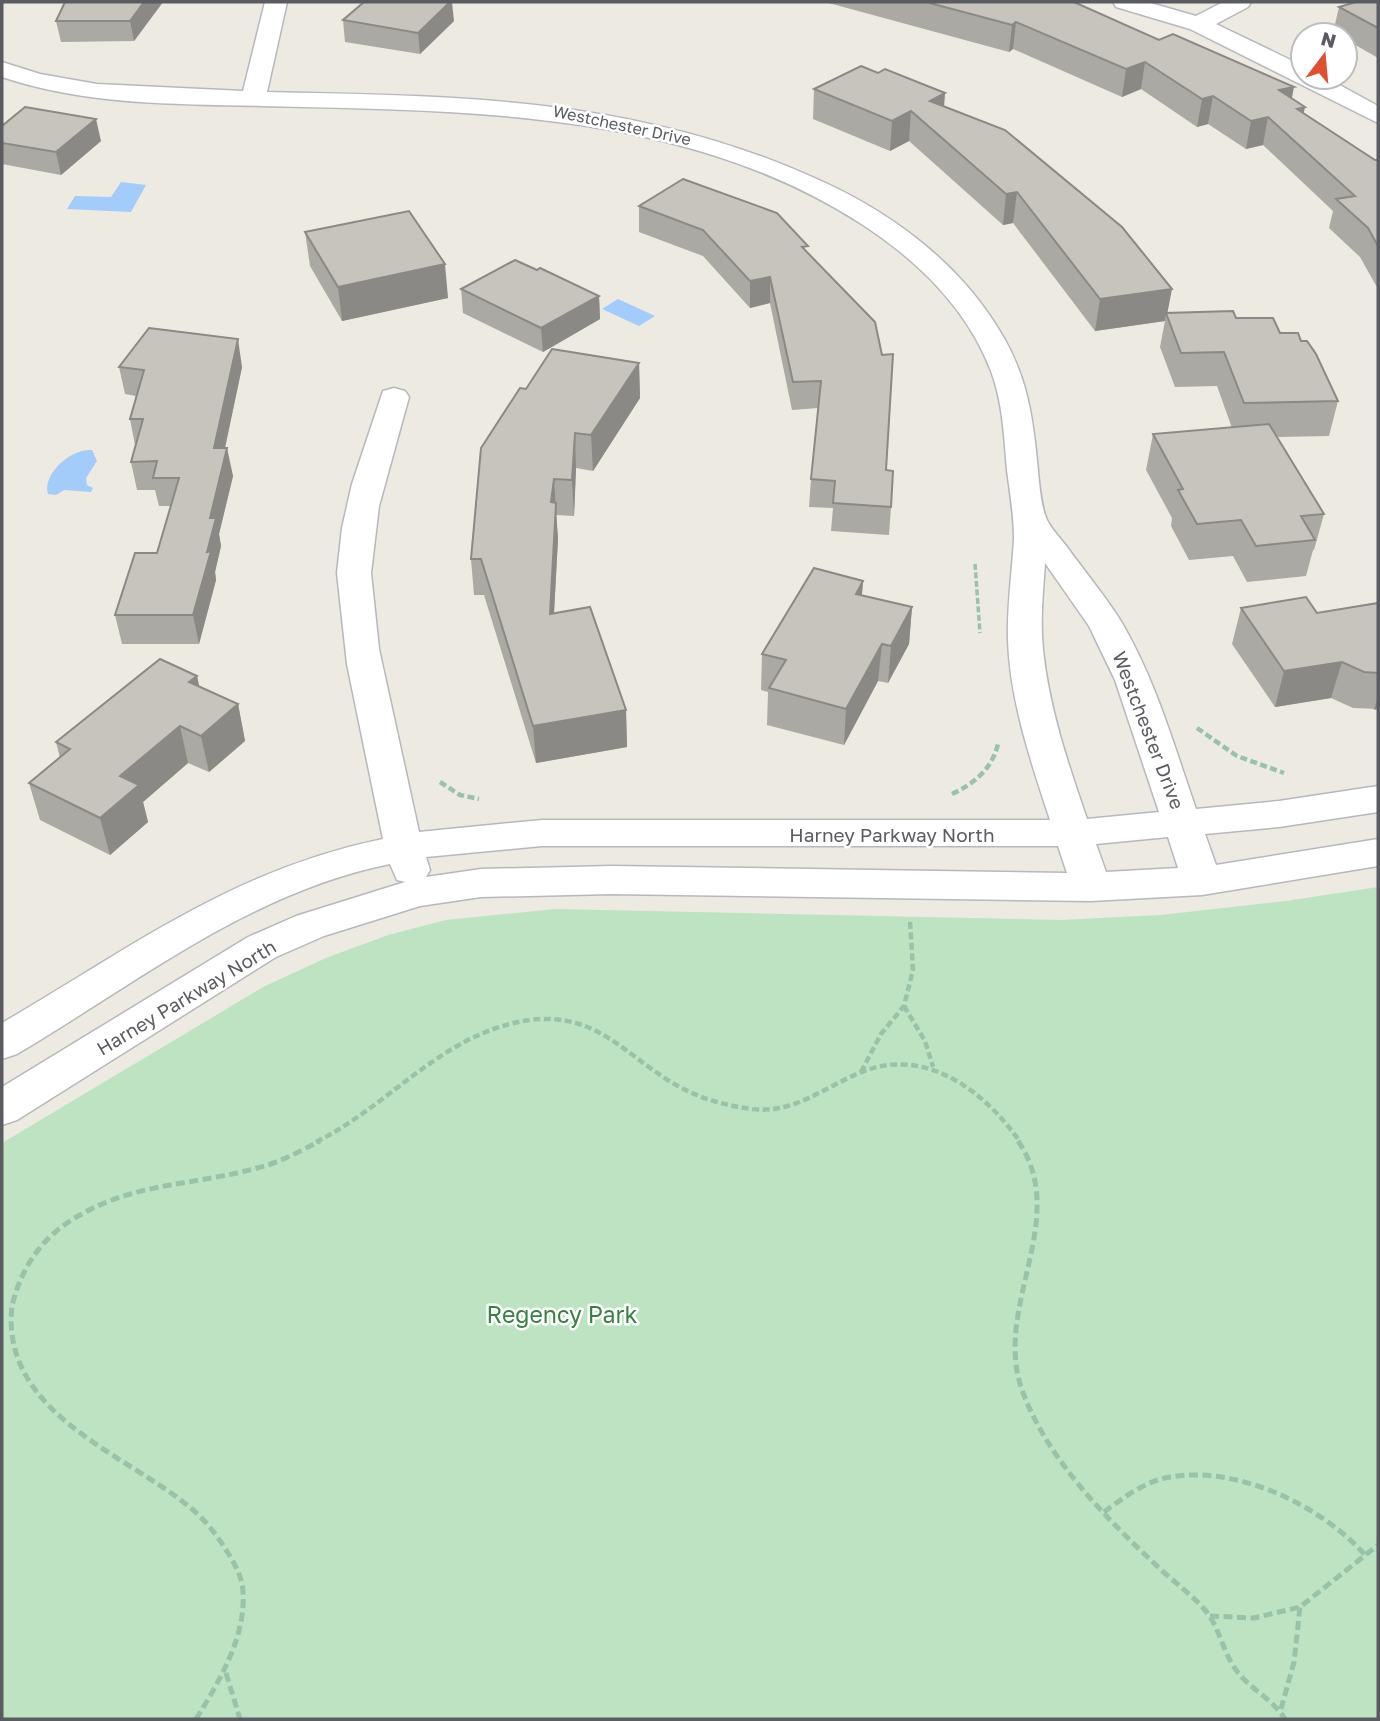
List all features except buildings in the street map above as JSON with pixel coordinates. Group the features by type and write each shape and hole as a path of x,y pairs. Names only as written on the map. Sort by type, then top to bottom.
{"street":[{"path":"253,99 276,2"},
{"path":"1124,2 1198,23 1289,68"},
{"path":"1198,23 1240,2"},
{"name":"Westchester Drive","path":"2,69 46,82 120,96 442,102 537,108 594,117 648,127 748,157 843,201 887,229 930,263 960,294 988,333 1006,372 1018,416 1030,519 1025,595 1029,671 1047,747 1091,887"},
{"path":"1332,91 1378,116"},
{"path":"394,397 377,452 358,538 354,571 356,618 382,758 418,892"},
{"name":"Westchester Drive","path":"1030,519 1105,624 1133,680 1202,881"},
{"name":"Harney Parkway North","path":"2,1043 226,907 284,882 404,846 478,836 542,833 1074,833 1184,824 1378,799"},
{"name":"Harney Parkway North","path":"2,1108 121,1037 262,947 310,926 418,892 481,883 612,880 1091,887 1202,881 1378,853"}],"path":[{"path":"975,564 981,642"},
{"path":"1191,718 1195,727 1217,746 1243,760 1287,774"},
{"path":"943,798 969,786 988,769 998,748 998,737"},
{"path":"861,1072 881,1034 904,1006 914,970 910,919 896,918"},
{"path":"904,1006 925,1041 933,1068"},
{"path":"196,1719 226,1672 241,1610 240,1573 220,1539 184,1502 53,1418 22,1383 6,1349 9,1317 16,1287 34,1256 58,1229 85,1210 130,1193 259,1168 307,1148 355,1121 453,1044 491,1029 526,1020 564,1019 601,1030 688,1092 741,1107 766,1111 800,1105 861,1072 892,1065 933,1068 1006,1122 1030,1156 1041,1192 1038,1228 1016,1309 1014,1347 1019,1382 1038,1422 1104,1512 1210,1616 1234,1669 1281,1709 1285,1719"},
{"path":"1104,1512 1134,1489 1170,1477 1204,1477 1247,1485 1292,1499 1342,1530 1366,1556"},
{"path":"1210,1616 1254,1618 1300,1607 1378,1545"},
{"path":"1281,1709 1294,1662 1300,1607"},
{"path":"226,1672 240,1719"}],"green space":[{"name":"Regency Park","path":"1378,887 1378,1719 2,1719 2,1143 265,986 326,958 388,935 446,920 556,909 1060,920 1161,915 1286,901"}],"water":[{"path":"121,182 146,185 131,212 67,209 75,196 111,197"},
{"path":"618,299 655,316 639,326 602,309"},
{"path":"92,450 97,461 86,478 87,485 93,488 91,492 64,490 56,495 48,494 49,478 60,464 75,453"}]}
